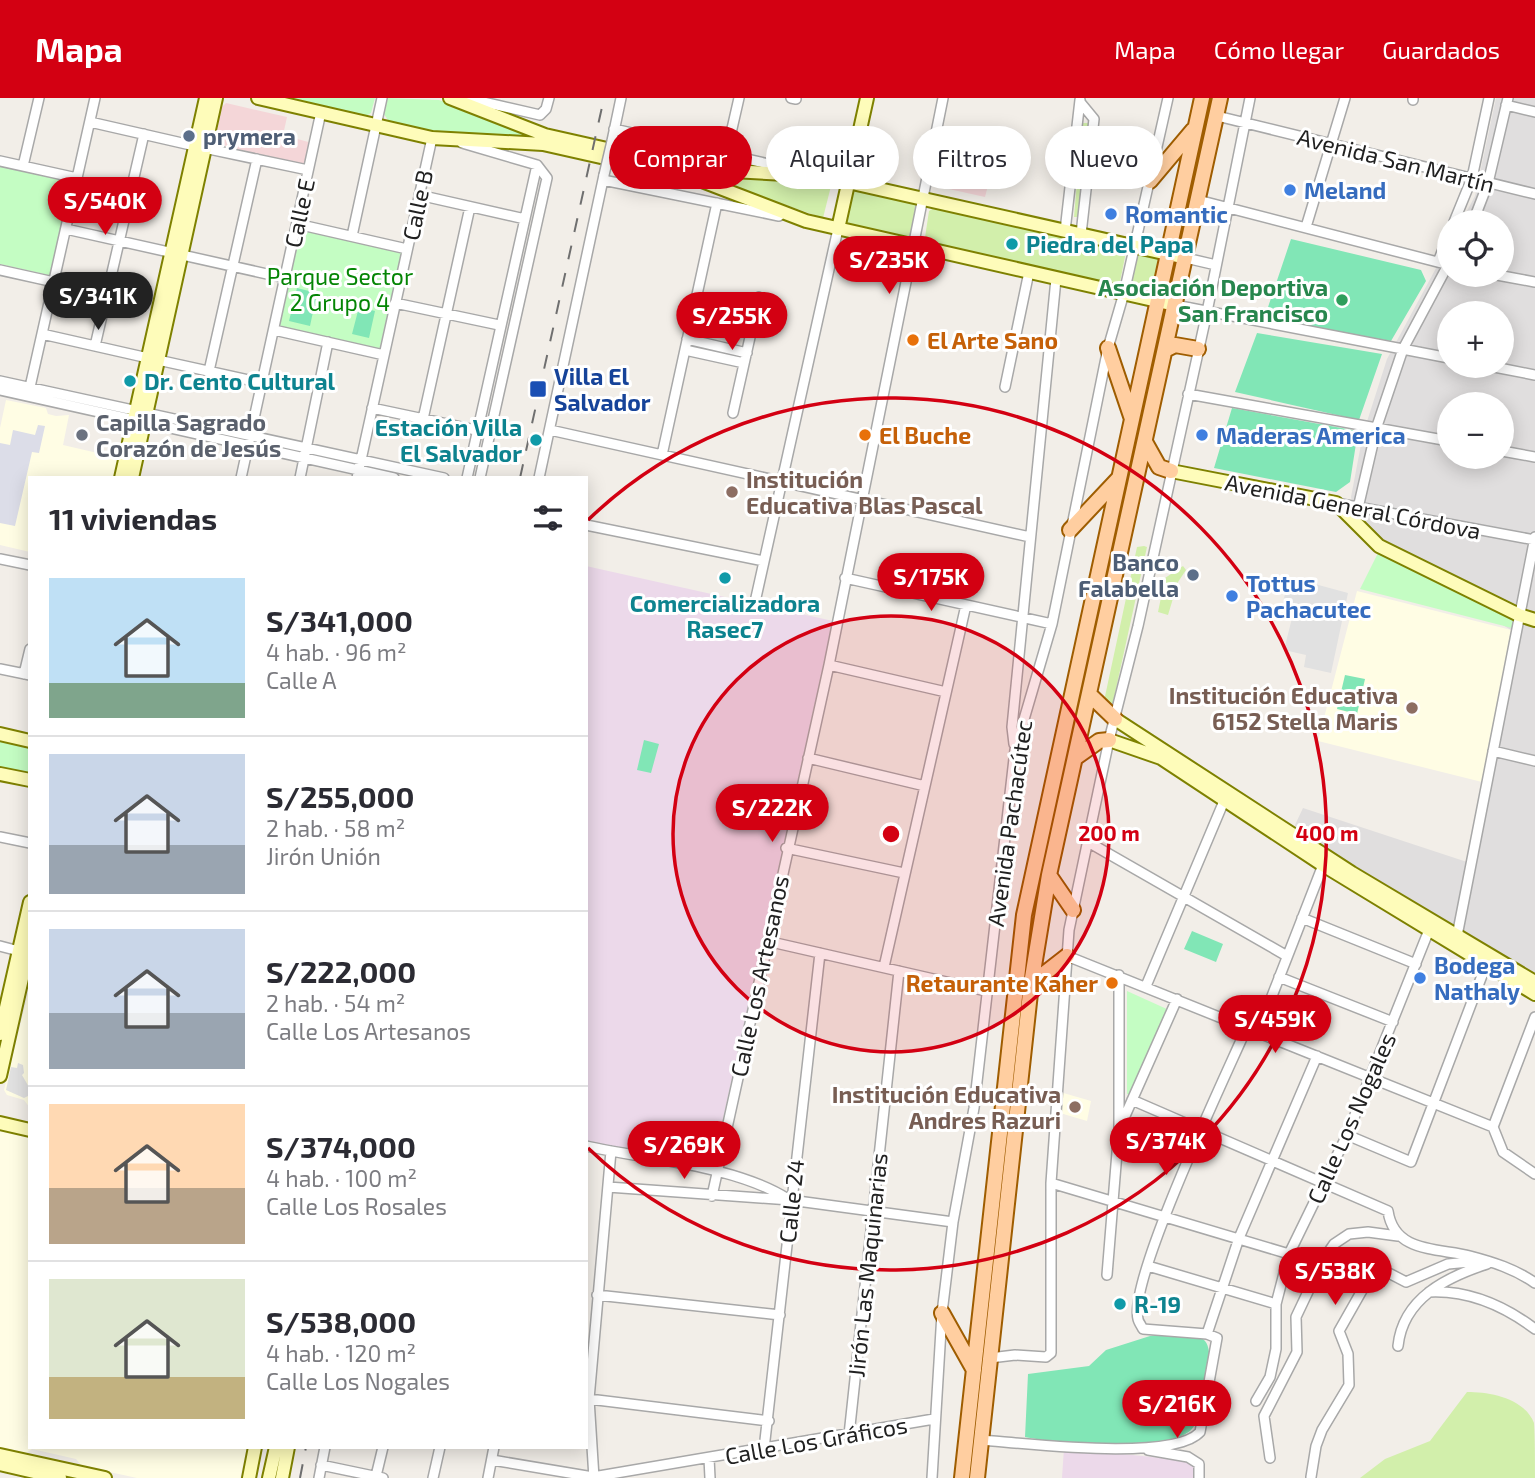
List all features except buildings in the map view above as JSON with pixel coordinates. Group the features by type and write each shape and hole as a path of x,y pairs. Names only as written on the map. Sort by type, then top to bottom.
{"main road":[{"name":"Avenida Pachacútec","path":"962,1478 1024,915 1202,98"},
{"name":"Avenida Pachacútec","path":"976,1478 1031,984 1049,875 1220,98"},
{"path":"1163,165 1196,126"},
{"path":"1166,350 1175,345 1198,349"},
{"path":"1108,348 1132,420"},
{"path":"1145,442 1159,467 1171,471"},
{"path":"1070,530 1119,477"},
{"path":"1090,694 1115,719"},
{"path":"1075,758 1099,741 1109,740"},
{"path":"1051,788 1068,791"},
{"path":"1049,875 1073,910"},
{"path":"1031,984 1067,956"},
{"path":"1000,1121 1016,1122"},
{"path":"942,1313 974,1370"}],"street":[{"path":"23,166 39,98"},
{"path":"30,387 95,98"},
{"path":"133,476 141,416 199,147 206,98"},
{"path":"199,147 216,98"},
{"path":"258,98 432,138 543,144 694,178 806,221"},
{"path":"352,236 382,98"},
{"path":"450,98 545,135 696,169 766,173"},
{"path":"467,98 543,114 549,98"},
{"path":"615,126 621,98"},
{"path":"733,126 739,98"},
{"path":"861,126 867,98"},
{"name":"Calle Los Artesanos","path":"712,1196 786,848 829,665 943,98"},
{"name":"Avenida Pachacútec","path":"1162,126 1168,98"},
{"path":"990,1358 1015,1354 1049,1356 1051,1183 1067,956 1073,910 1207,312 1250,98"},
{"path":"1306,227 1345,98"},
{"path":"1459,210 1472,178 1489,98"},
{"path":"1065,231 1080,100"},
{"path":"1080,100 1094,119 1081,234"},
{"path":"1478,210 1488,183 1507,101 1535,112"},
{"name":"Calle E","path":"241,476 321,112"},
{"name":"Avenida San Martín","path":"1217,116 1535,194"},
{"path":"90,122 309,170"},
{"path":"95,346 144,134"},
{"name":"Calle B","path":"358,474 432,138"},
{"path":"450,140 537,165 547,178 480,476"},
{"path":"539,476 609,153"},
{"path":"209,371 257,159"},
{"path":"0,161 78,178"},
{"path":"467,476 499,325 537,165"},
{"path":"603,178 1207,312 1333,333 1437,356"},
{"path":"755,602 847,189"},
{"path":"878,189 1216,265"},
{"name":"Avenida Pachacútec","path":"932,1478 942,1313 953,1222 974,1108 1015,750 1052,624 1108,348 1148,189"},
{"path":"419,195 525,219"},
{"path":"1198,200 1437,262"},
{"path":"662,455 717,203"},
{"path":"423,419 470,207"},
{"path":"297,224 407,249"},
{"path":"66,229 285,278"},
{"path":"1005,387 1029,272"},
{"path":"1,273 54,282"},
{"path":"1514,278 1535,282"},
{"path":"1015,750 1012,727 1056,279"},
{"path":"1356,521 1377,426 1402,349 1437,286"},
{"path":"733,413 759,297"},
{"path":"396,303 499,325"},
{"path":"274,330 384,355"},
{"path":"42,334 262,383"},
{"path":"687,339 747,353"},
{"path":"300,476 328,342"},
{"path":"685,350 744,363"},
{"path":"1514,371 1535,375"},
{"path":"0,381 358,474 376,476"},
{"path":"0,390 251,435 435,476"},
{"path":"1188,394 1437,438"},
{"path":"372,408 476,430"},
{"path":"122,476 141,416"},
{"path":"550,430 1030,537"},
{"path":"1514,453 1535,457"},
{"name":"Avenida General Córdova","path":"1171,471 1535,539"},
{"path":"1336,503 1379,546 1535,620"},
{"path":"588,525 764,561"},
{"path":"1457,936 1535,539"},
{"path":"0,559 28,565"},
{"path":"845,578 1052,624"},
{"path":"884,967 966,605"},
{"path":"829,665 946,692"},
{"path":"0,669 27,675"},
{"path":"1115,719 1352,873 1535,982"},
{"path":"1127,746 1133,730"},
{"path":"0,734 28,741"},
{"path":"1109,740 1161,758 1323,865 1535,994"},
{"path":"1493,751 1535,761"},
{"path":"808,758 925,786"},
{"path":"0,774 28,780"},
{"path":"1146,986 1224,801"},
{"path":"0,837 28,843"},
{"path":"1088,842 1287,956"},
{"path":"786,848 904,873"},
{"path":"1258,1032 1323,865"},
{"path":"0,1076 28,917"},
{"path":"1302,918 1416,964"},
{"name":"Calle Los Nogales","path":"1256,1401 1270,1377 1276,1349 1276,1304 1289,1254 1347,1135 1429,930"},
{"path":"767,941 986,990"},
{"path":"0,946 24,947"},
{"path":"0,1034 24,947"},
{"name":"Calle 24","path":"764,1449 820,953"},
{"path":"1067,956 1493,1127"},
{"path":"1347,1135 1411,1162 1486,965"},
{"name":"Jirón Las Maquinarias","path":"849,1435 899,971"},
{"path":"1107,1275 1119,1128 1119,975"},
{"path":"1279,977 1393,1022"},
{"path":"1119,1128 1177,999"},
{"path":"1535,1017 1493,1127 1503,1152 1535,1174"},
{"path":"1147,1450 1186,1441 1199,1432 1218,1341 1216,1336 1143,1329 1138,1320 1138,1307 1165,1216 1247,1027"},
{"path":"1207,1334 1220,1288 1239,1238 1317,1056"},
{"path":"1132,1100 1388,1211 1398,1236"},
{"path":"0,1114 28,1121"},
{"path":"0,1123 28,1130"},
{"path":"588,1146 717,1173 772,1189 790,1200"},
{"path":"593,1478 589,1399 590,1335 597,1295 611,1152"},
{"path":"1051,1183 1289,1254"},
{"path":"608,1187 790,1200 953,1222"},
{"path":"1270,1458 1265,1416 1297,1352 1296,1317 1334,1244 1349,1234 1368,1232 1398,1236 1427,1250 1488,1261 1535,1283"},
{"path":"1398,1346 1403,1326 1429,1292 1451,1276 1488,1261"},
{"path":"1311,1477 1315,1446 1349,1385 1348,1354 1339,1331 1373,1271 1379,1268 1406,1282 1448,1264 1488,1261"},
{"path":"1148,1266 1276,1304"},
{"path":"1429,1292 1462,1292 1475,1296 1535,1329"},
{"path":"597,1295 780,1315"},
{"path":"589,1399 769,1421"},
{"name":"Calle Los Gráficos","path":"494,1460 593,1478 934,1419"},
{"path":"981,1440 1147,1450 1196,1460 1199,1478"},
{"path":"248,1478 255,1449"},
{"path":"269,1478 276,1449"},
{"path":"282,1478 288,1449"},
{"path":"319,1478 325,1449"},
{"path":"321,1465 380,1477 383,1449"},
{"path":"433,1478 440,1449"},
{"path":"488,1478 497,1449"},
{"path":"0,1455 80,1475 105,1478"},
{"path":"709,1458 710,1478"},
{"path":"493,1478 494,1460"},
{"path":"0,1464 60,1478"}],"shaded area":[{"path":"1496,98 1535,98 1535,993 1287,842 1303,808 1467,862 1511,630 1374,547 1358,531 1351,497 1363,434 1387,359 1437,266 1437,287 1514,287 1514,210 1467,210 1475,196"},
{"path":"226,103 287,117 283,135 312,143 306,166 214,143 221,108"},
{"path":"949,189 987,189 985,197"},
{"path":"6,400 46,408 48,414 69,415 63,445 119,458 115,476 28,476 28,552 0,545 0,428"},
{"path":"38,425 45,426 39,453 32,452 15,526 0,523 0,443 10,445 13,430 35,435"},
{"path":"588,566 833,621 712,1168 588,1141"},
{"path":"1289,577 1348,593 1331,673 1304,667 1306,655 1284,650 1292,618 1280,615"},
{"name":"Institución Educativa 6152 Stella Maris","path":"1357,591 1511,630 1482,782 1318,741"},
{"path":"28,994 28,1105 24,1100 7,1095 4,1090"},
{"path":"18,1063 23,1065 22,1075 28,1086 28,1096 24,1098 6,1090 11,1067 17,1068"},
{"name":"Institución Educativa Andres Razuri","path":"1060,1092 1091,1101 1087,1121 1060,1113"},
{"path":"0,1129 28,1135 28,1449 32,1449 26,1453 0,1447"},
{"path":"1064,1448 1191,1461 1195,1465 1194,1478 1062,1478"},
{"path":"32,1449 247,1449 240,1478 137,1478 82,1466 76,1459"}],"green space":[{"path":"273,98 375,98 371,113 366,116"},
{"path":"388,98 439,100 538,138 450,136 389,122 384,114"},
{"path":"0,165 74,182 53,276 0,264"},
{"path":"752,178 766,179 766,189 830,189 823,218 740,189 752,189"},
{"path":"858,189 919,204 912,238 906,241 849,228 847,224 853,193"},
{"path":"1076,189 1083,189 1081,217 1074,217"},
{"path":"937,206 1124,248 1126,252 1120,282 1117,286 924,244 929,211"},
{"name":"Parque Sector 2 Grupo 4","path":"301,230 402,251 379,351 279,328"},
{"name":"Asociación Deportiva San Francisco","path":"1291,239 1421,270 1426,281 1391,341 1264,319"},
{"path":"1137,251 1160,256 1152,296 1128,291"},
{"path":"297,288 317,293 310,326 289,321"},
{"path":"359,307 375,311 369,338 352,334"},
{"name":"Asociación Deportiva San Francisco","path":"1257,333 1382,354 1359,420 1235,392"},
{"path":"1232,408 1358,431 1350,482 1336,492 1214,468"},
{"path":"1137,547 1147,547 1112,707 1104,701"},
{"path":"1378,553 1515,618 1512,628 1360,589"},
{"path":"1183,566 1186,570 1178,582 1168,615 1158,612 1165,578"},
{"path":"1345,675 1365,679 1357,714 1337,709"},
{"path":"0,739 28,745 28,773 0,767"},
{"path":"644,740 659,744 651,773 637,770"},
{"path":"1192,931 1223,944 1216,962 1184,949"},
{"path":"1127,991 1169,1010 1132,1096 1127,1094"},
{"path":"1192,1335 1204,1340 1208,1347 1209,1371 1204,1401 1190,1431 1177,1438 1135,1444 1085,1444 1025,1437 1028,1374 1089,1366 1106,1350 1150,1336"},
{"path":"1467,1392 1505,1398 1529,1414 1534,1423 1535,1478 1360,1478 1385,1459 1430,1441"}],"railway":[{"path":"520,476 604,98"},
{"path":"300,1478 306,1449"}],"place":[{"name":"prymera","path":"189,136"},
{"name":"Meland","path":"1290,190"},
{"name":"Romantic","path":"1111,214"},
{"name":"Piedra del Papa","path":"1012,244"},
{"name":"Asociación Deportiva San Francisco","path":"1342,300"},
{"name":"El Arte Sano","path":"913,340"},
{"name":"Dr. Cento Cultural","path":"130,381"},
{"name":"Villa El Salvador","path":"538,389"},
{"name":"Capilla Sagrado Corazón de Jesús","path":"82,435"},
{"name":"El Buche","path":"865,435"},
{"name":"Maderas America","path":"1202,435"},
{"name":"Estación Villa El Salvador","path":"536,440"},
{"name":"Institución Educativa Blas Pascal","path":"732,492"},
{"name":"Banco Falabella","path":"1193,575"},
{"name":"Comercializadora Rasec7","path":"725,578"},
{"name":"Tottus Pachacutec","path":"1232,596"},
{"name":"Institución Educativa 6152 Stella Maris","path":"1412,708"},
{"name":"Bodega Nathaly","path":"1420,978"},
{"name":"Retaurante Kaher","path":"1112,983"},
{"name":"Institución Educativa Andres Razuri","path":"1075,1107"},
{"name":"R-19","path":"1120,1304"}]}
